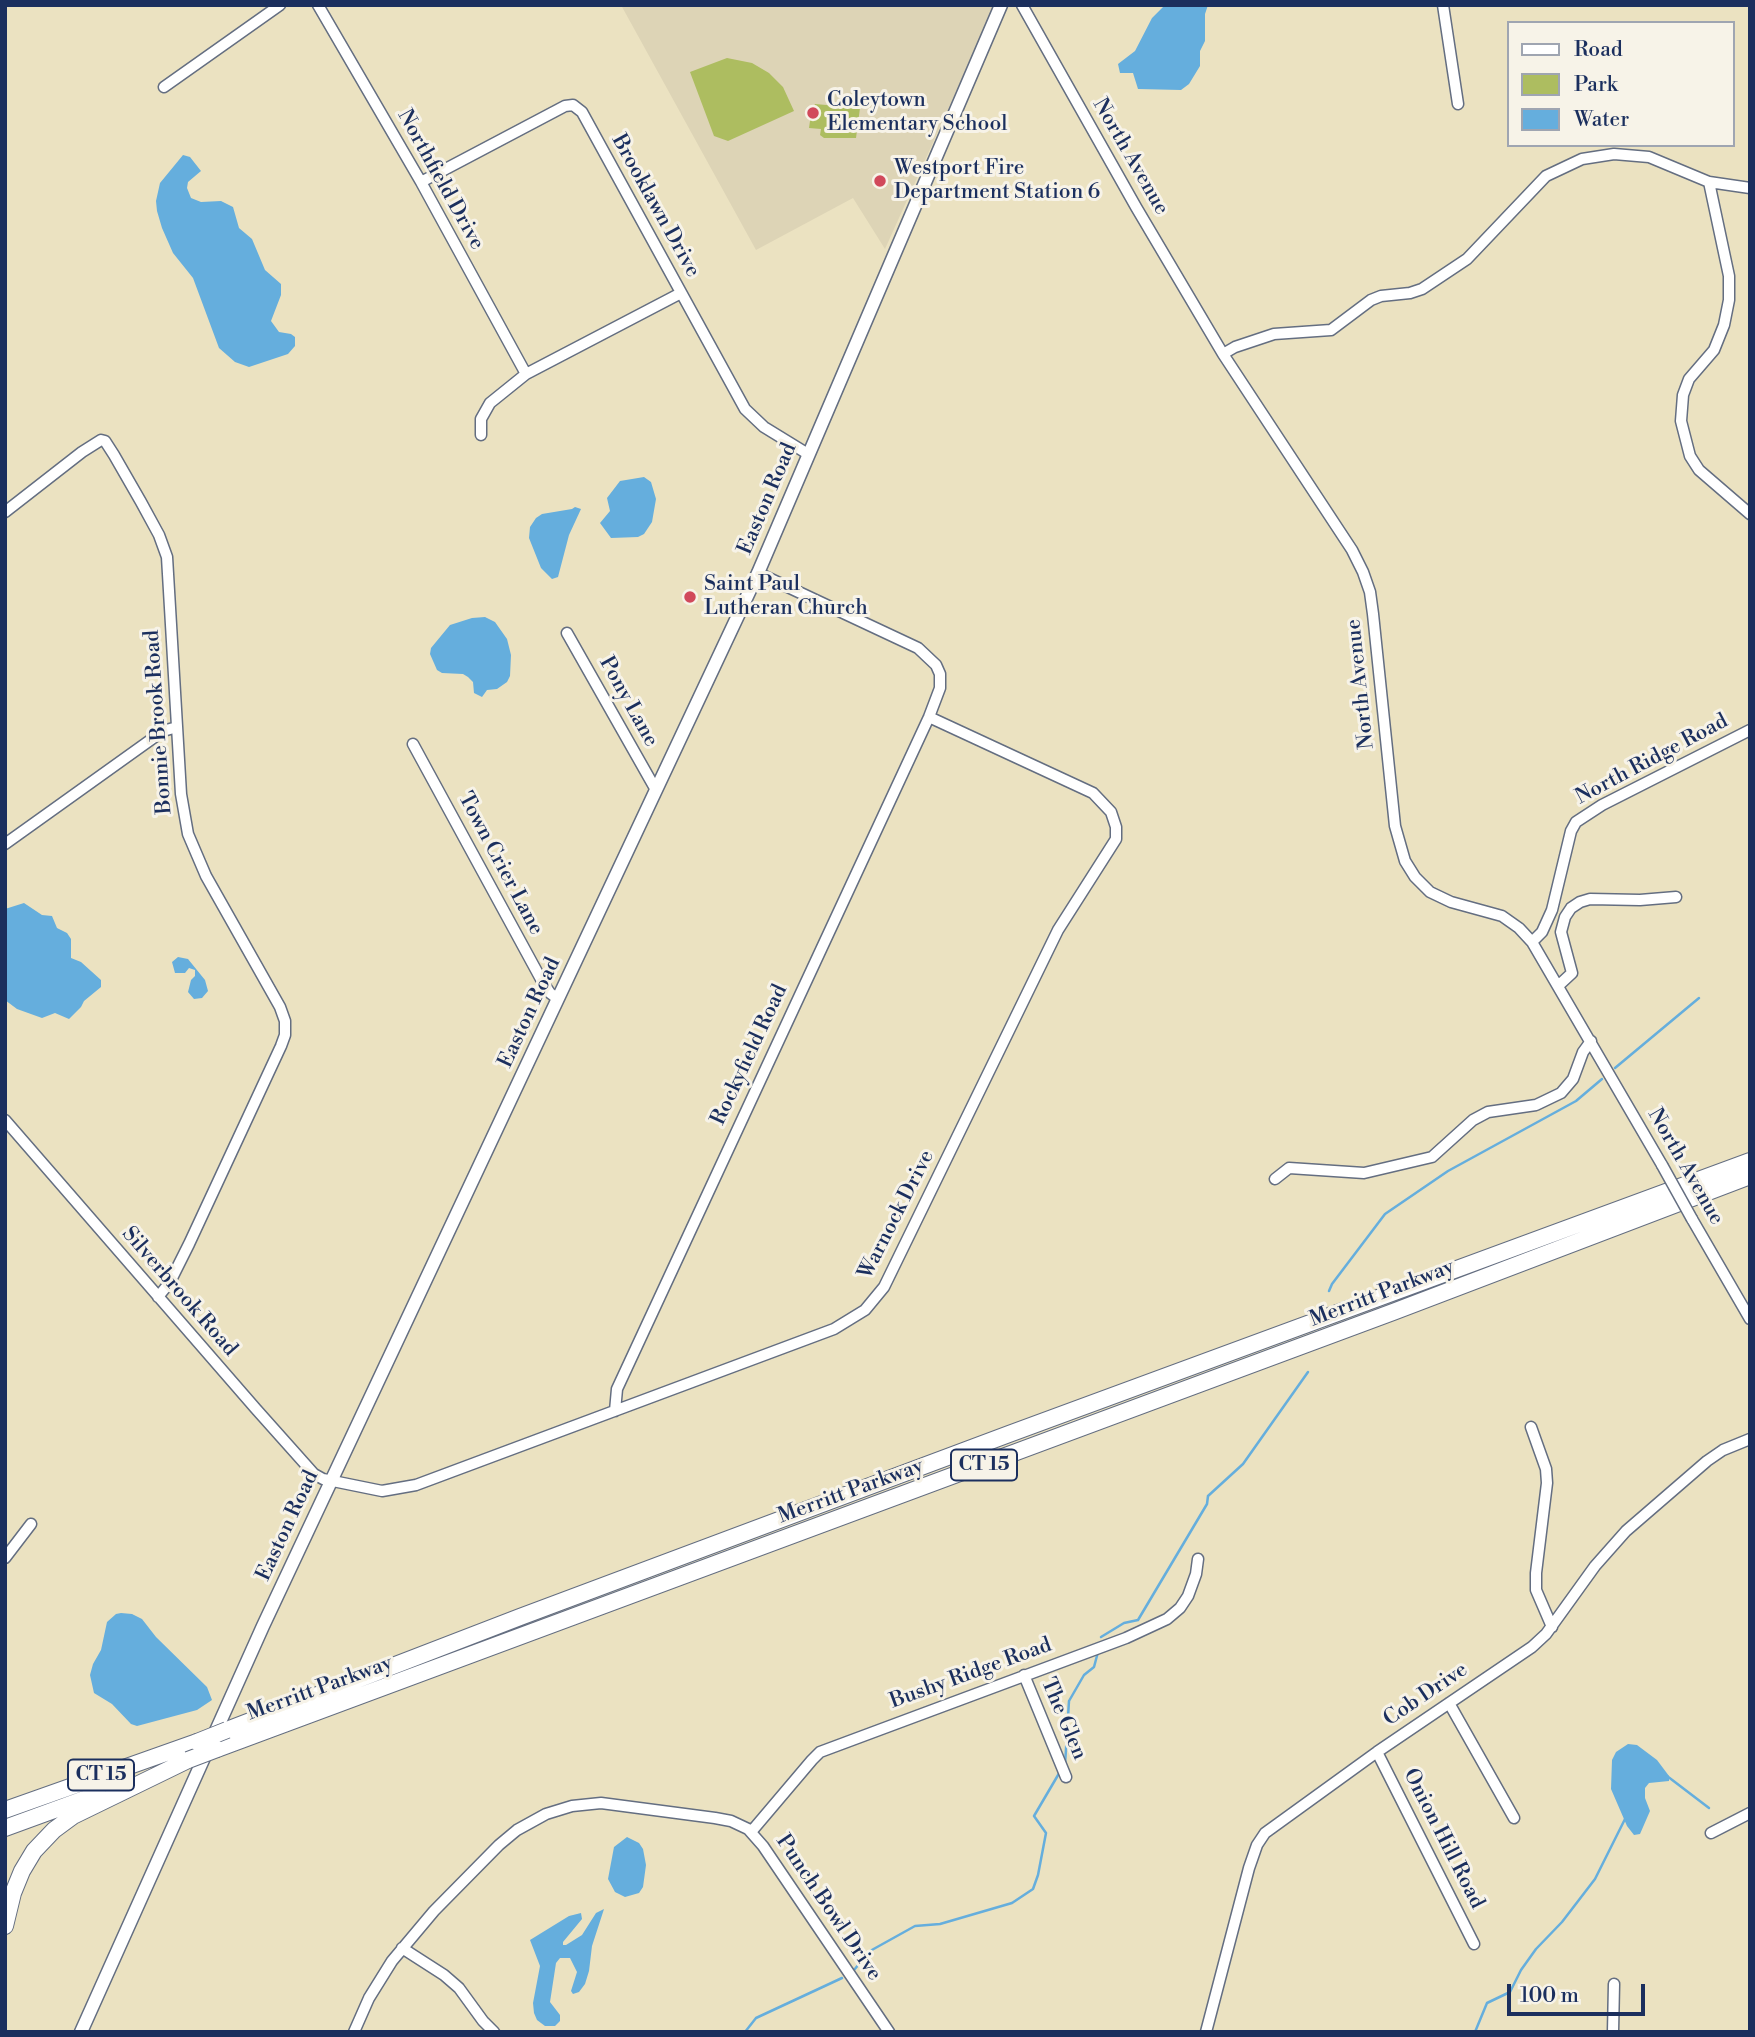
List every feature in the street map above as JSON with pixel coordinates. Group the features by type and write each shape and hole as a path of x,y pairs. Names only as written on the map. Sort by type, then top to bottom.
{"highway":[{"name":"Merritt Parkway","path":"5,1810 197,1742 520,1617 1750,1161"},
{"name":"Merritt Parkway","path":"5,1828 1393,1312 1750,1176"},
{"path":"5,1926 13,1893 22,1871 34,1851 54,1830 84,1810 188,1760"}],"main road":[{"name":"Easton Road","path":"81,2032 330,1481 758,573 1001,5"}],"street":[{"path":"164,87 279,5"},
{"name":"Northfield Drive","path":"318,5 421,182 526,374"},
{"name":"North Avenue","path":"1022,5 1223,354 1352,550 1366,579 1373,614 1395,826 1405,861 1415,877 1430,892 1451,902 1502,916 1514,923 1532,942 1750,1319"},
{"path":"1443,5 1458,104"},
{"name":"Brooklawn Drive","path":"421,182 565,106 573,105 582,112 731,384 754,419 808,454"},
{"path":"1223,354 1274,334 1331,330 1371,300 1422,289 1467,259 1546,176 1582,159 1614,155 1649,157 1709,182 1750,188"},
{"path":"1709,182 1729,276 1729,300 1724,325 1714,350 1689,379 1683,395 1681,421 1690,456 1699,470 1750,514"},
{"path":"481,435 481,419 490,403 526,374 681,293"},
{"name":"Bonnie Brook Road","path":"5,512 97,441 105,441 141,502 167,557 181,794 192,847 280,1007 286,1028 281,1046 189,1244 170,1282 158,1297"},
{"name":"Rockyfield Road","path":"615,1411 617,1389 641,1335 929,717 940,684 938,669 930,657 909,644 758,573"},
{"name":"Pony Lane","path":"567,633 656,790"},
{"name":"Warnock Drive","path":"330,1481 374,1491 406,1488 469,1467 818,1336 852,1320 874,1302 900,1258 1058,930 1116,839 1116,827 1111,812 1093,793 929,717"},
{"path":"5,844 163,731 177,727"},
{"name":"North Ridge Road","path":"1532,942 1542,932 1552,910 1571,831 1576,822 1602,804 1750,730"},
{"name":"Town Crier Lane","path":"414,746 542,981 558,999"},
{"path":"1558,986 1572,973 1561,932 1565,917 1572,908 1590,899 1640,900 1676,897"},
{"path":"1275,1179 1289,1168 1364,1173 1432,1157 1481,1116 1504,1109 1536,1105 1561,1093 1573,1079 1583,1052 1591,1041"},
{"name":"Silverbrook Road","path":"5,1120 300,1459 314,1474 330,1481"},
{"path":"1531,1427 1542,1455 1548,1483 1536,1590 1552,1627"},
{"name":"Cob Drive","path":"1206,2032 1249,1868 1259,1840 1274,1824 1528,1650 1552,1627 1591,1572 1626,1531 1707,1461 1723,1450 1750,1439"},
{"path":"5,1558 31,1524"},
{"name":"Bushy Ridge Road","path":"751,1832 820,1752 1126,1638 1173,1615 1188,1595 1198,1559"},
{"name":"The Glen","path":"1024,1675 1066,1776"},
{"path":"1449,1703 1514,1818"},
{"name":"Onion Hill Road","path":"1377,1752 1474,1944"},
{"name":"Punch Bowl Drive","path":"354,2032 375,1988 402,1948 433,1911 499,1845 517,1830 546,1814 572,1806 612,1804 715,1818 737,1824 751,1832 889,2032"},
{"path":"1711,1833 1750,1813"},
{"path":"402,1948 459,1988 494,2032"},
{"path":"1612,2032 1614,1984"}],"shaded area":[{"name":"Coleytown Elementary School","path":"621,5 995,5 885,249 853,198 756,250"}],"green space":[{"path":"727,58 752,63 769,73 783,87 794,111 728,141 714,136 690,72"},
{"path":"815,104 860,108 856,138 824,138 820,135 821,129 809,128"}],"water":[{"path":"1165,5 1208,5 1200,66 1189,84 1181,90 1138,89 1133,73 1120,73 1118,64 1135,51 1152,18"},
{"path":"183,155 190,157 201,171 188,182 191,198 201,202 221,201 233,207 239,228 252,239 265,270 281,284 281,295 271,321 279,332 295,337 295,346 288,354 249,367 235,362 219,348 193,278 173,253 157,211 160,183"},
{"path":"644,477 651,482 656,499 652,522 644,534 638,537 611,538 600,523 610,511 607,498 620,481"},
{"path":"575,507 581,509 569,535 558,577 552,579 541,568 529,538 530,527 542,514"},
{"path":"485,617 495,622 507,639 511,655 507,682 497,689 487,690 482,697 474,693 473,682 463,674 442,673 437,670 430,654 431,648 450,625"},
{"path":"24,903 42,915 52,916 57,928 67,933 71,939 71,958 81,962 101,980 101,987 84,1001 69,1019 55,1013 42,1018 17,1009 5,1000 5,909"},
{"path":"178,957 188,959 205,980 208,991 202,998 194,999 188,992 195,970 189,968 185,973 175,973 172,962"},
{"path":"121,1613 142,1619 156,1637 207,1687 212,1700 197,1710 137,1726 131,1724 112,1704 94,1693 90,1675 101,1650 107,1622"},
{"path":"1628,1744 1637,1745 1657,1760 1669,1776 1669,1781 1649,1783 1645,1788 1645,1798 1650,1811 1640,1834 1634,1835 1627,1826 1611,1789 1612,1760 1616,1752"},
{"path":"627,1837 639,1843 646,1865 643,1887 639,1893 625,1897 615,1892 608,1879 614,1847"},
{"path":"604,1909 592,1946 589,1971 579,1992 573,1994 571,1991 577,1972 570,1958 560,1958 556,1963 550,2002 560,2015 560,2021 555,2026 545,2026 537,2020 534,2013 533,2003 540,1966 530,1940 569,1916 581,1913 582,1919 563,1942 563,1945 566,1945 582,1935 596,1913"}],"waterway":[{"path":"1615,1068 1699,998"},
{"path":"1329,1291 1385,1214 1448,1171 1576,1101 1602,1079"},
{"path":"1101,1637 1124,1623 1138,1620 1207,1504 1208,1496 1243,1464 1308,1372"},
{"path":"1065,1765 1069,1701 1084,1675 1094,1667 1098,1652"},
{"path":"854,1970 870,1951 915,1926 940,1924 1012,1903 1033,1889 1046,1833 1034,1816 1061,1770"},
{"path":"1667,1776 1709,1808"},
{"path":"1475,2032 1487,2003 1510,1992 1536,1949 1562,1922 1595,1879 1625,1819"},
{"path":"745,2032 756,2018 842,1978"}],"place":[{"name":"Coleytown Elementary School","path":"813,113"},
{"name":"Westport Fire Department Station 6","path":"880,181"},
{"name":"Saint Paul Lutheran Church","path":"690,597"}]}
